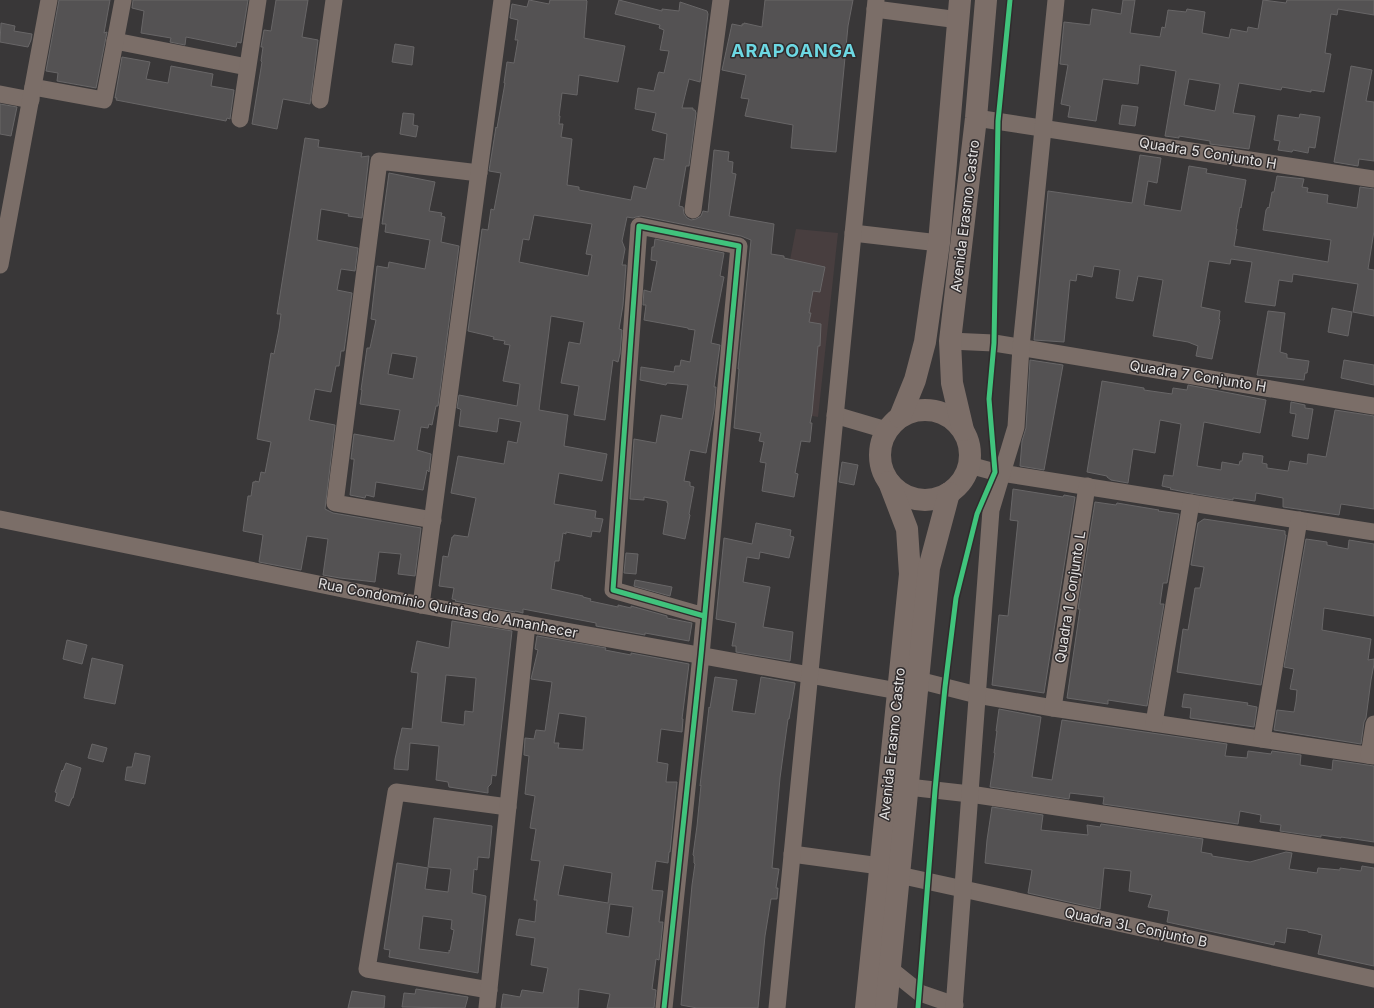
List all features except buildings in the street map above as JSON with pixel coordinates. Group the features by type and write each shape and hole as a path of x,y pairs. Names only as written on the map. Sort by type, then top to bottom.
{"main road":[{"name":"Avenida Erasmo Castro","path":"963,430 952,383 950,341 976,118 986,0"},
{"name":"Avenida Erasmo Castro","path":"893,423 915,380 925,342 939,243 959,10"},
{"path":"916,410 934,410 950,417 963,430 969,447 969,465 965,476 949,493 934,499 917,499 901,493 889,482 882,470 879,457 881,443 893,423 916,410"},
{"name":"Avenida Erasmo Castro","path":"886,1008 890,969 890,871 898,691 910,574 907,529 889,482"},
{"name":"Avenida Erasmo Castro","path":"866,1008 890,871 908,787 928,568 949,493"}],"street":[{"path":"0,265 2,242 50,0"},
{"path":"0,94 32,94 104,100 123,0"},
{"path":"240,119 258,0"},
{"path":"320,100 334,0"},
{"path":"421,605 502,0"},
{"path":"693,210 721,0"},
{"path":"890,969 920,993 955,1007 991,510 1016,427 1021,347 1056,0"},
{"path":"777,1008 876,4 959,10"},
{"path":"115,41 247,67"},
{"name":"Quadra 5 Conjunto H","path":"976,118 1374,179"},
{"path":"433,520 335,503 379,160 479,173"},
{"path":"664,1008 701,655 739,246 639,226 612,590 704,616"},
{"path":"853,233 939,243"},
{"name":"Quadra 7 Conjunto H","path":"950,341 994,343 1021,347 1374,406"},
{"path":"835,415 893,423"},
{"path":"969,465 1002,473 1374,532"},
{"name":"Quadra 1 Conjunto L","path":"1053,708 1087,486"},
{"path":"1154,723 1191,503"},
{"name":"Rua Condomínio Quintas do Amanhecer","path":"0,520 421,605 898,691"},
{"path":"1262,739 1299,520"},
{"path":"487,1008 527,624"},
{"path":"918,680 977,695 1053,708 1372,755 1374,724"},
{"path":"908,787 970,794 1374,855"},
{"path":"489,990 367,969 396,792 508,806"},
{"name":"Quadra 3L Conjunto B","path":"792,854 890,871 963,890 1374,979"}],"shaded area":[{"path":"796,229 838,233 818,417 743,404 790,260"}],"cycle path":[{"path":"918,1008 935,790 945,687 956,598 977,514 995,472 989,399 994,343 998,121 1010,0"},
{"path":"664,1008 701,655 739,246 639,226 613,590 704,616"}],"district":[{"name":"ARAPOANGA","path":"794,51"}]}
